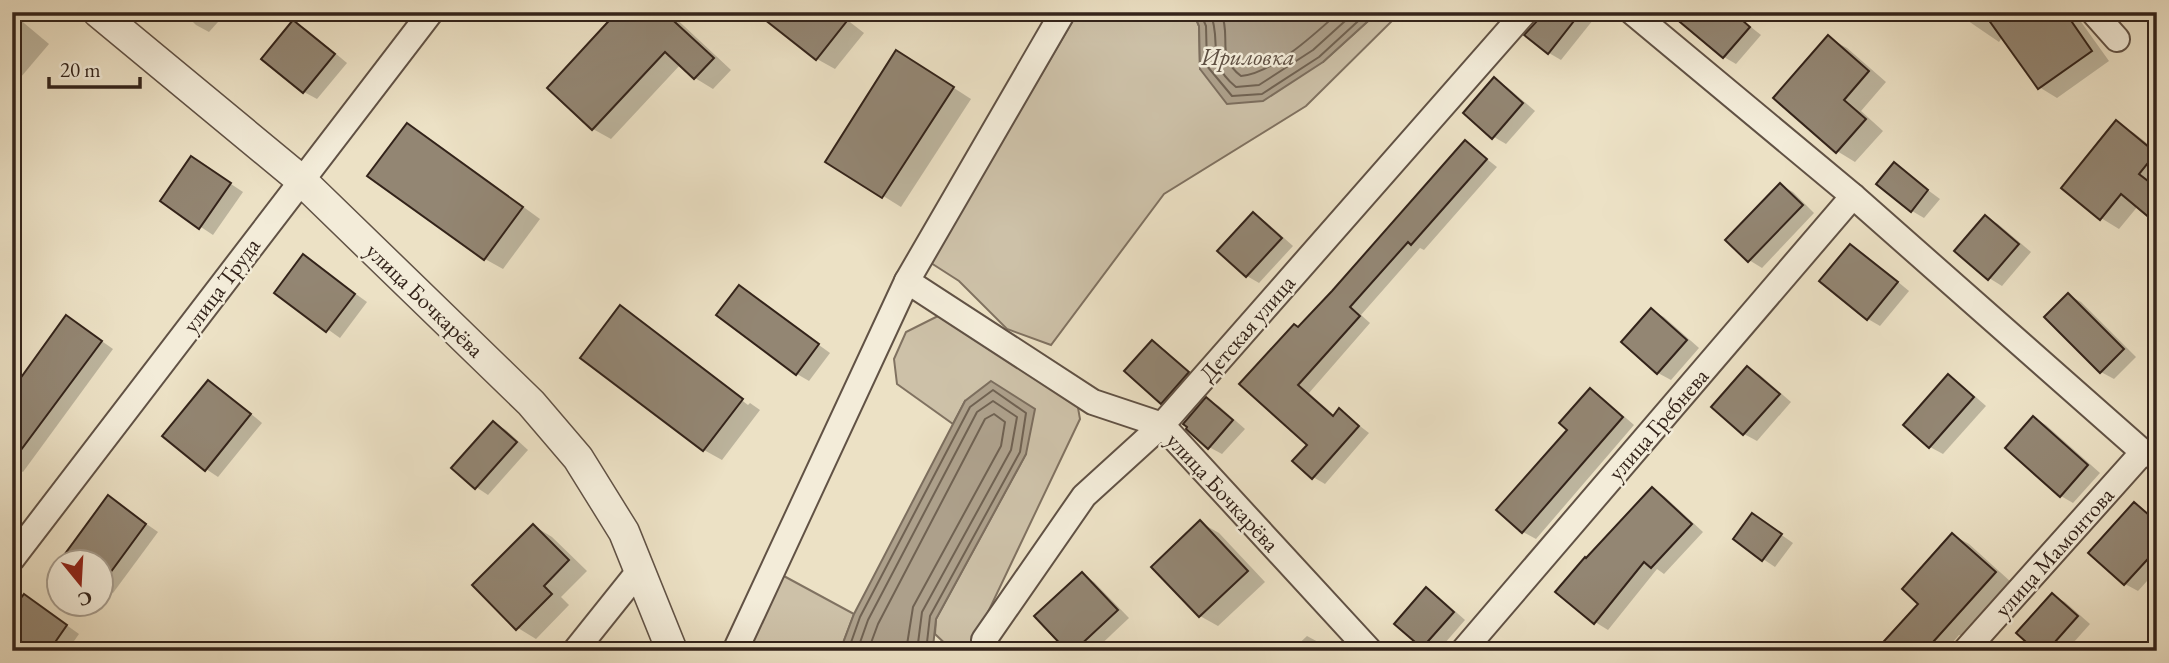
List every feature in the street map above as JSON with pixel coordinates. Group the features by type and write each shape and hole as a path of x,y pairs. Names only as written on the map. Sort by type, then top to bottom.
{"street":[{"name":"улица Бочкарёва","path":"98,12 301,180 531,403 578,457 624,532 672,651"},
{"name":"улица Труда","path":"12,559 431,12"},
{"path":"735,651 908,281 1063,12"},
{"name":"Детская улица","path":"986,651 984,640 1084,496 1162,425 1525,12"},
{"path":"1632,12 1853,197 2150,455"},
{"path":"2093,12 2117,39"},
{"name":"улица Гребнева","path":"1463,651 1853,197"},
{"name":"улица Бочкарёва","path":"908,281 1093,402 1162,425 1370,651"},
{"name":"улица Мамонтова","path":"1965,651 2150,455"},
{"path":"575,651 639,571"}],"shaded area":[{"path":"1078,12 1193,12 1199,26 1200,69 1323,62 1378,12 1401,12 1306,106 1164,194 1051,345 1007,329 959,281 931,263"},
{"path":"942,314 1077,402 1080,419 979,631 978,651 953,651 935,634 936,619 1026,454 965,401 953,424 897,384 894,359 906,332"},
{"path":"782,575 854,614 840,651 746,651"}],"water":[{"name":"Ириловка","path":"1193,12 1378,12 1323,62 1263,101 1227,104 1200,69 1199,26"},
{"path":"991,381 1035,409 1026,454 936,619 931,651 840,651 854,614 965,401"}],"building":[{"path":"617,12 664,12 714,58 694,79 665,52 592,130 547,88"},
{"path":"755,12 854,12 816,60"},
{"path":"1540,12 1581,12 1548,54 1524,35 1537,21"},
{"path":"1668,12 1733,12 1750,27 1723,58"},
{"path":"1983,12 2065,12 2092,51 2038,89"},
{"path":"293,20 335,54 303,93 261,59"},
{"path":"1828,35 1869,71 1844,100 1866,119 1836,153 1773,98"},
{"path":"896,50 954,87 882,198 825,162"},
{"path":"1494,77 1523,103 1492,139 1463,113"},
{"path":"2116,120 2156,153 2139,174 2157,188 2157,224 2121,194 2100,220 2061,188"},
{"path":"407,123 523,207 484,260 367,176"},
{"path":"1465,140 1487,159 1411,245 1408,242 1350,307 1360,316 1298,385 1333,416 1339,408 1359,426 1312,479 1292,461 1307,445 1239,384 1294,324 1298,327 1332,291"},
{"path":"191,156 231,183 199,229 160,201"},
{"path":"1894,162 1928,190 1911,212 1876,184"},
{"path":"1780,183 1803,205 1748,262 1725,240"},
{"path":"1253,212 1282,238 1246,277 1217,251"},
{"path":"1985,215 2019,244 1988,280 1954,251"},
{"path":"1850,244 1898,282 1867,320 1819,281"},
{"path":"303,254 355,294 326,332 274,293"},
{"path":"739,285 819,344 796,375 716,315"},
{"path":"2068,293 2124,349 2100,373 2044,317"},
{"path":"620,305 743,399 703,451 580,358"},
{"path":"1651,308 1687,340 1657,374 1621,342"},
{"path":"66,315 102,341 12,462 12,390"},
{"path":"1152,340 1189,372 1161,404 1124,371"},
{"path":"1747,366 1780,394 1743,435 1711,407"},
{"path":"1948,374 1974,397 1929,448 1903,425"},
{"path":"208,380 251,414 205,471 162,436"},
{"path":"1590,388 1623,417 1522,533 1496,510 1567,430 1559,423"},
{"path":"1206,397 1233,420 1208,449 1183,424"},
{"path":"2033,416 2088,465 2060,497 2005,448"},
{"path":"493,421 517,442 475,489 451,468"},
{"path":"1652,487 1692,524 1651,568 1644,562 1594,624 1555,592"},
{"path":"108,495 146,524 116,565 116,548 69,548"},
{"path":"2134,502 2157,522 2157,549 2124,585 2088,553"},
{"path":"1752,513 1782,534 1762,561 1733,539"},
{"path":"1200,520 1248,571 1199,617 1151,567"},
{"path":"533,524 569,560 544,586 552,594 516,630 472,585"},
{"path":"1952,533 1996,572 1925,651 1875,651 1918,604 1902,589"},
{"path":"1082,572 1118,610 1074,651 1067,651 1034,616"},
{"path":"1426,587 1454,612 1422,648 1394,624"},
{"path":"2052,593 2078,616 2047,651 2036,651 2016,633"},
{"path":"24,594 46,610 46,618 57,618 67,625 49,651 12,651 12,610"}]}
